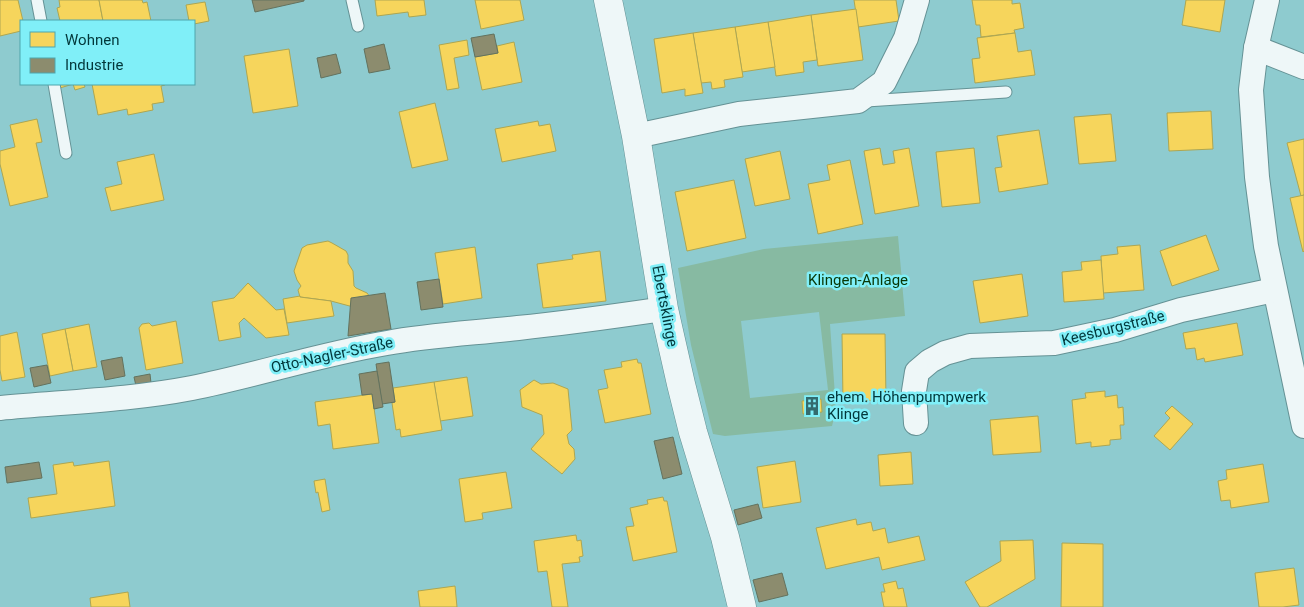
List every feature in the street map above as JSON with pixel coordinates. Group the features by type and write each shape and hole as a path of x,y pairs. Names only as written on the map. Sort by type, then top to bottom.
{"street":[{"name":"Ebertsklinge","path":"608,0 636,136 664,309 681,384 725,537 742,607"},
{"path":"636,136 739,114 858,101 884,82 906,38 917,0"},
{"path":"1267,0 1256,48 1251,90 1257,177 1274,290 1304,426"},
{"path":"1256,48 1304,66"},
{"name":"Keesburgstraße","path":"916,423 914,391 917,372 930,361 945,353 970,346 1054,343 1115,330 1181,310 1274,290"},
{"name":"Otto-Nagler-Straße","path":"0,408 142,395 191,388 385,343 563,324 664,309"}],"lane":[{"path":"37,0 41,20"},
{"path":"352,0 358,26"},
{"path":"54,85 66,153"},
{"path":"858,101 1006,92"}],"green space":[{"name":"Klingen-Anlage","path":"898,236 905,316 830,324 836,410 832,426 725,436 713,434 691,345 678,268 764,249","holes":["819,312 828,390 750,398 741,321"]}],"building: Wohnen":[{"path":"0,0 18,0 23,20 20,20 20,31 0,36"},
{"path":"59,0 99,0 103,20 60,20 57,8 60,7"},
{"path":"99,0 142,0 143,3 147,2 151,20 103,20"},
{"path":"375,0 424,0 426,15 409,17 408,12 377,16"},
{"path":"475,0 520,0 524,20 481,29"},
{"path":"854,0 896,0 899,21 858,27"},
{"path":"972,0 1012,0 1012,4 1020,3 1024,28 1014,30 1015,33 981,37 980,25 976,25"},
{"path":"1186,0 1225,0 1220,32 1182,25"},
{"path":"205,2 209,21 195,24 195,20 189,20 186,5"},
{"path":"856,9 863,60 818,66 811,15"},
{"path":"811,15 817,60 803,62 804,72 776,76 768,22"},
{"path":"768,22 775,67 742,72 735,27"},
{"path":"735,27 743,77 724,80 725,87 712,89 711,82 701,83 693,33"},
{"path":"693,33 703,93 685,96 685,89 662,93 654,39"},
{"path":"1015,33 1018,52 1031,50 1035,75 975,83 972,59 980,58 977,38"},
{"path":"467,40 469,55 454,58 459,88 447,90 439,45"},
{"path":"514,42 522,82 482,90 475,57 498,53 497,46"},
{"path":"289,49 298,106 253,113 244,56"},
{"path":"59,85 70,85 60,88"},
{"path":"73,85 84,85 85,87 75,90"},
{"path":"92,85 165,85 161,86 164,102 152,104 153,110 128,115 127,109 98,115"},
{"path":"435,103 448,160 412,168 399,112"},
{"path":"1211,111 1213,149 1169,151 1167,113"},
{"path":"1111,114 1116,161 1079,164 1074,117"},
{"path":"37,119 42,142 36,143 48,197 10,206 0,164 0,151 15,147 10,125"},
{"path":"538,121 539,126 550,124 556,151 502,162 495,129"},
{"path":"1039,130 1048,184 999,192 995,168 1002,167 997,136"},
{"path":"1304,139 1304,195 1301,196 1287,143"},
{"path":"880,148 883,165 895,163 893,151 909,148 919,206 875,214 864,151"},
{"path":"974,148 980,203 942,207 936,152"},
{"path":"780,151 790,199 755,206 745,159"},
{"path":"154,154 164,200 111,211 105,188 122,184 117,162"},
{"path":"850,160 863,224 818,234 808,184 830,180 827,165"},
{"path":"734,180 746,238 687,251 675,192"},
{"path":"1304,195 1304,251 1303,252 1290,198"},
{"path":"1206,235 1219,270 1172,286 1160,251"},
{"path":"328,241 346,251 348,263 353,271 354,286 367,293 370,297 369,304 366,307 357,308 331,301 300,297 298,290 301,286 294,271 302,248 307,245"},
{"path":"1140,245 1144,290 1103,293 1101,256 1118,254 1117,247"},
{"path":"475,247 482,298 443,304 435,253"},
{"path":"600,251 606,301 543,308 537,264 573,259 572,255"},
{"path":"1101,260 1104,299 1064,302 1062,272 1082,270 1081,262"},
{"path":"1022,274 1028,316 980,323 973,281"},
{"path":"248,283 276,310 284,309 289,335 266,338 244,318 239,323 241,337 219,341 212,302 234,298"},
{"path":"300,296 331,301 334,316 287,323 283,299"},
{"path":"176,321 183,363 146,370 139,328 142,324 149,323 152,326"},
{"path":"1237,323 1243,355 1205,362 1204,358 1197,360 1195,348 1186,349 1183,333"},
{"path":"89,324 97,367 73,371 65,329"},
{"path":"65,329 73,371 50,376 42,334"},
{"path":"17,332 25,377 2,381 0,370 0,336"},
{"path":"842,334 885,334 886,400 843,401"},
{"path":"637,359 638,363 641,363 651,414 605,423 598,390 608,388 604,370 622,367 621,362"},
{"path":"467,377 473,416 440,421 434,382"},
{"path":"534,380 541,384 553,383 568,389 572,430 567,435 569,444 574,449 575,459 562,474 531,449 544,434 542,415 522,407 520,390"},
{"path":"434,382 442,430 401,437 400,429 396,430 392,403 395,402 393,388"},
{"path":"1105,391 1105,397 1117,395 1118,408 1123,407 1124,425 1120,425 1121,439 1110,440 1110,445 1091,447 1091,442 1076,444 1072,400 1086,398 1085,393"},
{"path":"372,394 379,443 333,449 330,424 318,426 315,402"},
{"name":"ehem. Höhenpumpwerk Klinge","path":"821,399 822,412 803,414 802,401"},
{"path":"1172,406 1193,424 1170,450 1154,436 1170,418 1165,413"},
{"path":"1038,416 1041,452 993,455 990,420"},
{"path":"911,452 913,484 880,486 878,455"},
{"path":"109,461 115,506 31,518 28,498 57,494 53,465 73,462 74,466"},
{"path":"795,461 801,502 763,508 757,467"},
{"path":"1263,464 1269,502 1231,508 1230,500 1221,501 1218,481 1227,479 1226,470"},
{"path":"506,472 512,508 482,513 483,519 465,522 459,479"},
{"path":"325,479 330,510 322,512 314,481"},
{"path":"663,497 664,501 667,501 677,552 633,561 626,527 634,526 630,508 648,504 647,500"},
{"path":"856,519 857,525 871,522 873,531 885,528 888,543 919,536 925,560 882,570 879,557 826,569 816,528"},
{"path":"576,535 577,541 581,540 583,556 579,557 580,562 562,564 568,607 552,607 547,571 538,572 534,541"},
{"path":"1033,540 1035,579 987,607 980,607 965,582 1001,561 1000,541"},
{"path":"1062,543 1103,544 1103,607 1061,607"},
{"path":"1294,568 1299,605 1259,607 1255,573"},
{"path":"896,581 898,589 903,588 907,607 884,607 881,592 885,592 883,584"},
{"path":"455,586 457,607 420,607 418,591"},
{"path":"128,592 130,607 91,607 90,598"}],"building: Industrie":[{"path":"252,0 304,0 304,1 255,12"},
{"path":"494,34 498,53 475,57 471,38"},
{"path":"384,44 390,69 369,73 364,49"},
{"path":"336,54 341,73 321,78 317,58"},
{"path":"439,279 443,307 421,310 417,282"},
{"path":"385,293 391,329 348,336 351,298"},
{"path":"122,357 125,376 105,380 101,361"},
{"path":"389,362 395,402 382,404 376,364"},
{"path":"47,365 51,383 34,387 30,368"},
{"path":"377,371 383,407 374,409 372,394 362,395 359,374"},
{"path":"150,374 151,383 136,386 134,377"},
{"path":"673,437 682,474 663,479 654,441"},
{"path":"39,462 42,478 7,483 5,467"},
{"path":"758,504 762,518 738,525 734,510"},
{"path":"782,573 788,595 759,602 753,580"}],"place":[{"name":"ehem. Höhenpumpwerk Klinge","path":"812,406"}]}
